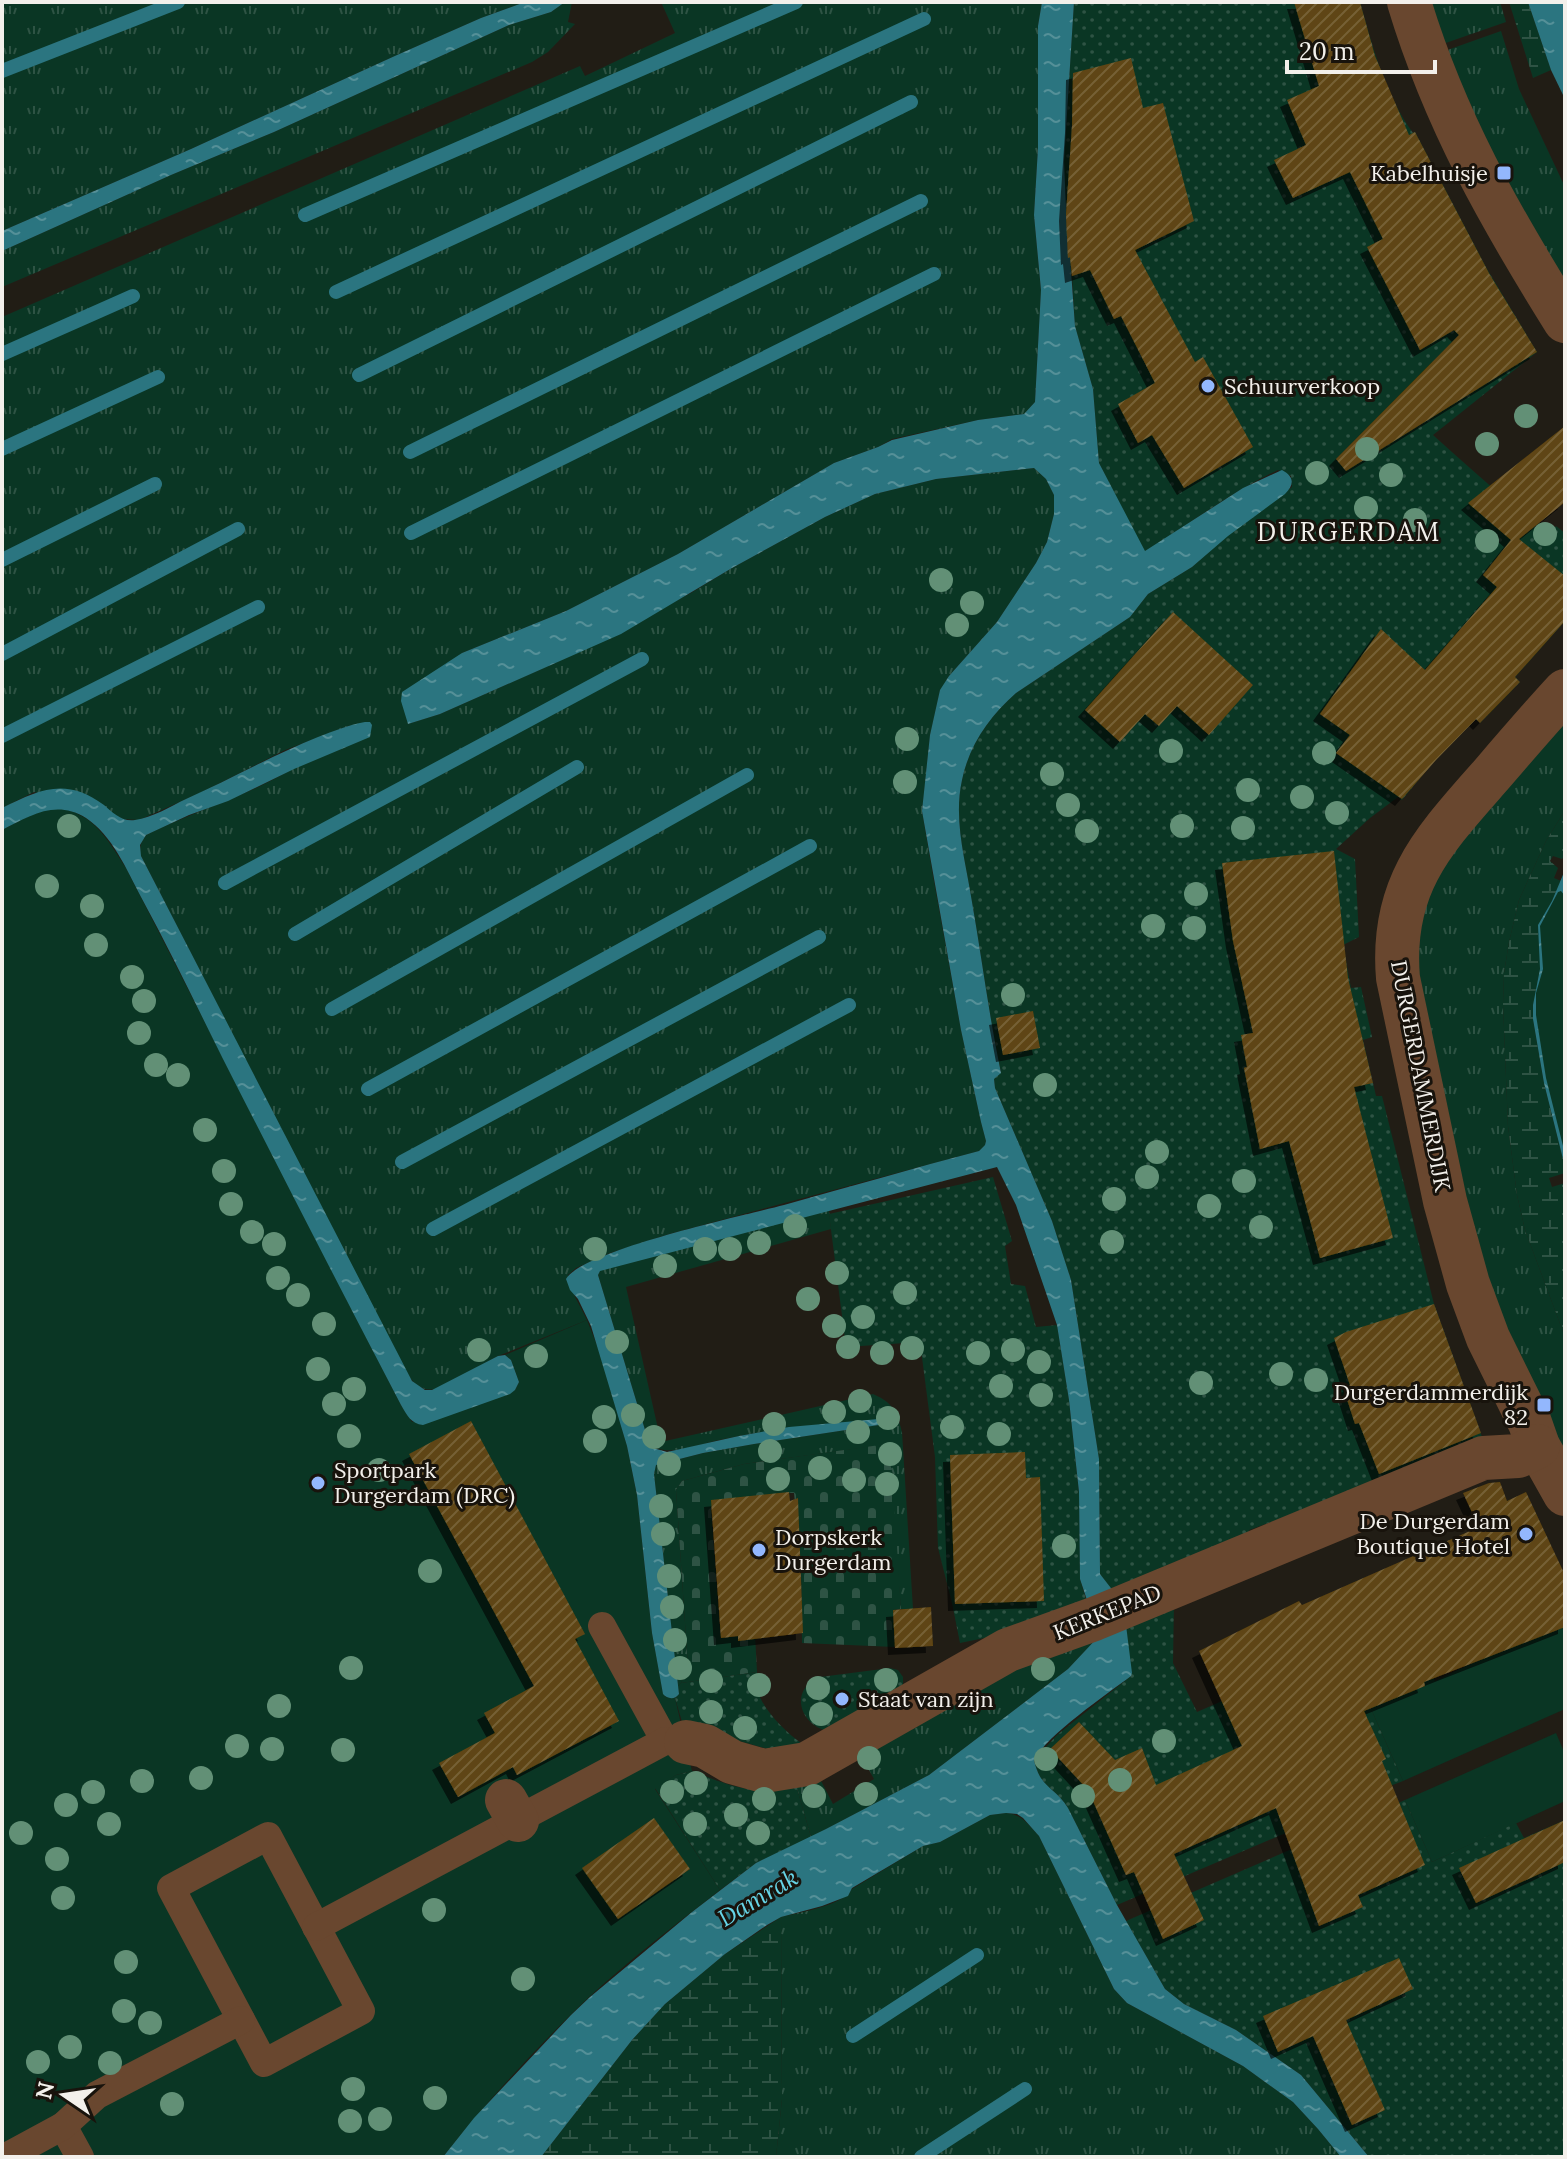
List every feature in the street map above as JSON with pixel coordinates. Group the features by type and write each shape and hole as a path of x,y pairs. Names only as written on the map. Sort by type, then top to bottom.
{"street":[{"path":"1409,2 1424,53 1469,156 1514,240 1565,321"},
{"name":"DURGERDAMMERDIJK","path":"1565,691 1465,804 1425,855 1406,898 1397,950 1398,978 1456,1243 1477,1312 1538,1446 1565,1494"},
{"name":"KERKEPAD","path":"675,1742 705,1746 732,1762 764,1771 807,1764 1008,1650 1108,1613 1483,1458 1518,1456 1538,1446"}],"lane":[{"path":"316,1927 512,1811 675,1742 602,1626"},
{"path":"268,1836 316,1927 361,2011 264,2063 171,1888 268,1836"},
{"path":"6,2157 63,2126 97,2095 241,2020"},
{"path":"63,2126 80,2157"}],"green space":[{"path":"2,2 525,2 481,18 2,231"},
{"path":"565,2 572,2 568,22 575,24 548,52 532,62 2,287 2,251 509,25 551,12"},
{"path":"661,2 1042,2 1038,26 1038,148 1034,215 1041,291 1035,402 1024,414 978,420 892,439 834,463 678,554 566,611 462,653 408,724 440,714 555,663 691,593 825,517 875,494 936,479 1034,468 1046,479 1054,495 1054,514 1047,542 997,622 949,676 940,691 930,735 922,811 961,1030 986,1141 979,1151 669,1234 610,1253 576,1268 568,1275 569,1281 587,1320 498,1356 436,1389 426,1389 414,1383 405,1370 140,853 146,835 274,779 307,759 351,725 285,750 139,820 123,819 34,792 2,808 2,317 580,66 585,76 675,33"},
{"path":"1074,2 1360,2 1381,70 1395,103 1415,132 1487,269 1537,352 1433,435 1530,520 1544,541 1556,526 1565,533 1565,621 1515,677 1520,682 1480,723 1475,719 1402,800 1398,797 1336,849 1355,859 1359,937 1343,945 1351,988 1361,987 1372,1037 1363,1040 1376,1096 1382,1096 1434,1304 1485,1445 1249,1530 1251,1536 1114,1593 1100,1574 1099,1459 1071,1280 1052,1221 995,1088 994,1079 1001,1072 961,841 959,811 962,780 982,732 1016,693 1130,617 1148,594 1192,567 1292,487 1291,476 1278,470 1227,498 1144,552 1099,463 1093,389 1075,326 1068,257 1064,161"},
{"path":"1424,2 1500,2 1506,22 1437,46"},
{"path":"1509,2 1528,2 1551,70 1533,78"},
{"path":"1501,31 1519,89 1565,187 1565,290 1439,53"},
{"path":"1565,712 1565,810 1546,841 1519,900 1504,973 1503,1004 1508,1126 1517,1195 1525,1230 1565,1337 1565,1458 1488,1300 1414,986 1422,891"},
{"name":"Sportpark Durgerdam (DRC)","path":"57,808 90,821 126,868 412,1422 515,1390 519,1382 511,1360 505,1355 587,1320 600,1353 627,1446 637,1495 652,1633 663,1693 666,1697 675,1698 692,1771 676,1775 655,1789 720,1890 587,1999 512,2075 443,2157 2,2157 2,830 35,813"},
{"path":"1565,810 1565,855 1562,859 1553,856 1550,861 1558,868 1554,878 1561,881 1552,901 1565,896 1533,1005 1533,1019 1544,1083 1565,1167 1565,1173 1549,1178 1552,1187 1565,1183 1565,1337 1525,1230 1517,1195 1508,1126 1503,1004 1504,973 1519,900 1546,841"},
{"path":"1565,870 1565,1167 1544,1083 1533,1005 1540,969 1538,925"},
{"path":"993,1177 1012,1241 1005,1246 1011,1284 1025,1286 1036,1327 1057,1325 1079,1493 1080,1579 1089,1609 1004,1634 960,1643 938,1548 935,1457 920,1342 846,1347 829,1214"},
{"path":"829,1210 831,1229 626,1287 661,1442 873,1394 890,1404 902,1432 913,1609 901,1609 888,1456 883,1447 744,1464 682,1481 676,1490 688,1667 678,1686 654,1474 656,1465 703,1453 892,1423 783,1429 682,1449 655,1448 649,1443 598,1275 600,1270"},
{"path":"880,1445 888,1456 892,1471 901,1609 893,1610 895,1647 802,1643 801,1564 794,1493 787,1493 711,1508 720,1631 722,1638 738,1636 738,1640 755,1635 757,1672 681,1683 688,1667 676,1490 682,1481 744,1464"},
{"path":"1174,1603 1173,1663 1197,1712 1406,1621 1359,1682 1403,1781 1117,1905 1068,1808 1044,1782 1034,1760 1057,1735 1131,1676 1126,1625"},
{"path":"1565,1627 1565,1709 1403,1781 1359,1682 1420,1652 1435,1681 1485,1657"},
{"path":"1099,1636 1068,1669 929,1775 811,1837 796,1785 819,1777 833,1804 874,1779 860,1754 973,1687"},
{"path":"890,1668 898,1670 903,1677 903,1689 827,1731 817,1727 804,1714 801,1698 810,1682 820,1677"},
{"path":"757,1672 758,1692 765,1706 782,1727 801,1743 775,1751 683,1725 675,1698 681,1683"},
{"path":"1556,1733 1565,1754 1565,1801 1432,1862 1405,1800"},
{"path":"692,1771 754,1790 796,1785 811,1837 756,1863 720,1890 655,1788 676,1775"},
{"path":"1405,1800 1432,1862 1516,1823 1524,1838 1565,1820 1565,2157 1369,2157 1301,2075 1236,2030 1184,2004 1165,1989 1126,1921"},
{"path":"1006,1813 1021,1818 1039,1836 1114,1989 1127,2003 1243,2066 1293,2102 1341,2157 776,2157 782,2099 781,1917 840,1900 852,1889 923,1846 940,1842 990,1815"},
{"path":"781,1917 782,2099 776,2157 541,2157 632,2040 665,2004 725,1954"}],"water":[{"path":"525,2 565,2 551,12 509,25 2,251 2,231 481,18"},
{"name":"Damrak","path":"1042,2 1074,2 1064,161 1068,257 1075,326 1093,389 1099,463 1145,551 1243,488 1282,470 1292,481 1285,494 1192,567 1148,594 1130,617 1016,693 982,732 962,780 959,811 961,841 1001,1073 994,1079 995,1088 1052,1221 1071,1280 1099,1459 1100,1574 1114,1592 1126,1625 1132,1673 1064,1727 1034,1760 1044,1782 1068,1808 1117,1905 1165,1989 1184,2004 1236,2030 1301,2075 1369,2157 1341,2157 1293,2102 1243,2066 1127,2003 1114,1989 1039,1836 1023,1818 1006,1813 990,1815 940,1842 923,1846 852,1888 848,1896 781,1917 725,1954 665,2004 632,2040 541,2157 443,2157 474,2118 571,2015 692,1912 756,1863 929,1775 1068,1669 1099,1636 1080,1579 1079,1492 1057,1325 1016,1205 997,1167 600,1271 598,1275 653,1448 667,1452 789,1427 890,1418 892,1423 703,1453 656,1465 654,1474 679,1694 673,1698 663,1694 652,1633 637,1495 627,1446 591,1326 566,1279 579,1268 632,1245 979,1151 985,1145 922,811 930,735 940,690 997,622 1047,542 1054,514 1054,495 1046,479 1034,468 936,479 875,494 825,517 732,568 621,634 440,714 408,724 401,701 402,692 462,653 566,611 678,554 834,463 892,440 978,420 1024,414 1035,402 1041,290 1034,215 1038,148 1038,26"},
{"path":"1528,2 1565,2 1565,99 1551,70"},
{"path":"365,722 372,725 370,737 146,835 140,845 141,856 412,1381 425,1390 432,1390 498,1356 505,1355 511,1360 519,1382 510,1394 423,1425 412,1421 401,1405 111,843 86,818 64,810 43,812 2,830 2,808 53,789 77,791 90,796 126,820 148,817 301,744"},
{"path":"1565,870 1565,896 1558,892 1540,926 1543,969 1536,993 1536,1015 1546,1078 1565,1154 1565,1167 1544,1083 1533,1005 1540,969 1538,925"}],"building":[{"path":"1294,2 1360,2 1375,56 1409,135 1415,132 1490,275 1537,352 1346,471 1336,459 1459,335 1454,330 1420,350 1367,247 1383,239 1350,172 1293,198 1274,160 1306,145 1287,100 1319,86"},
{"path":"1131,58 1143,108 1163,103 1194,221 1135,250 1195,362 1203,357 1253,447 1184,488 1152,435 1138,443 1118,404 1155,383 1121,316 1114,319 1090,270 1072,276 1068,258 1066,214 1073,73"},
{"path":"1565,426 1565,502 1519,539 1565,576 1565,621 1515,677 1520,682 1480,723 1476,719 1402,799 1336,753 1350,735 1320,714 1381,629 1425,670 1497,587 1483,575 1511,540 1468,503"},
{"path":"1173,612 1253,685 1209,735 1177,706 1159,726 1145,714 1120,742 1085,710"},
{"path":"1334,851 1348,978 1373,1083 1354,1087 1393,1238 1320,1258 1289,1141 1260,1149 1244,1068 1247,1067 1241,1035 1253,1033 1233,941 1222,863"},
{"path":"1033,1011 1040,1048 1003,1055 996,1018"},
{"path":"1434,1304 1481,1433 1379,1474 1359,1423 1355,1424 1343,1387 1350,1385 1334,1338"},
{"path":"471,1421 585,1634 575,1639 619,1721 517,1775 513,1767 458,1797 439,1763 495,1733 484,1713 534,1686 409,1454"},
{"path":"1025,1452 1026,1478 1040,1477 1044,1601 955,1604 950,1455"},
{"path":"1500,1482 1507,1501 1526,1492 1565,1575 1565,1627 1424,1682 1425,1686 1364,1711 1386,1759 1382,1761 1425,1865 1358,1895 1363,1907 1319,1926 1276,1808 1174,1854 1204,1920 1163,1939 1134,1872 1126,1875 1088,1790 1050,1749 1079,1722 1115,1760 1142,1748 1156,1785 1242,1746 1199,1651 1299,1601 1302,1605 1479,1527 1463,1493"},
{"path":"789,1492 790,1501 798,1498 803,1633 738,1641 738,1636 721,1638 711,1500"},
{"path":"931,1607 933,1646 895,1648 893,1610"},
{"path":"654,1818 690,1869 618,1919 582,1868"},
{"path":"1565,1820 1565,1862 1476,1903 1459,1868"},
{"path":"1399,1958 1413,1989 1346,2020 1385,2110 1352,2125 1313,2036 1278,2052 1263,2016"}],"waterway":[{"path":"2,71 178,2"},
{"path":"305,215 796,2"},
{"path":"336,292 924,19"},
{"path":"359,375 911,102"},
{"path":"410,452 921,201"},
{"path":"411,533 934,274"},
{"path":"2,354 133,296"},
{"path":"2,449 158,377"},
{"path":"2,560 155,484"},
{"path":"2,654 238,529"},
{"path":"2,736 258,607"},
{"path":"225,883 642,659"},
{"path":"295,934 577,767"},
{"path":"332,1009 747,775"},
{"path":"368,1089 810,846"},
{"path":"402,1162 819,937"},
{"path":"433,1229 849,1005"},
{"path":"853,2036 977,1955"},
{"path":"921,2157 1025,2089"}],"place":[{"name":"Kabelhuisje","path":"1504,173"},
{"name":"Schuurverkoop","path":"1208,386"},
{"name":"Durgerdammerdijk 82","path":"1544,1405"},
{"name":"Sportpark Durgerdam (DRC)","path":"318,1483"},
{"name":"De Durgerdam Boutique Hotel","path":"1526,1534"},
{"name":"Dorpskerk Durgerdam","path":"759,1550"},
{"name":"Staat van zijn","path":"842,1699"}],"district":[{"name":"DURGERDAM","path":"1349,532"}]}
